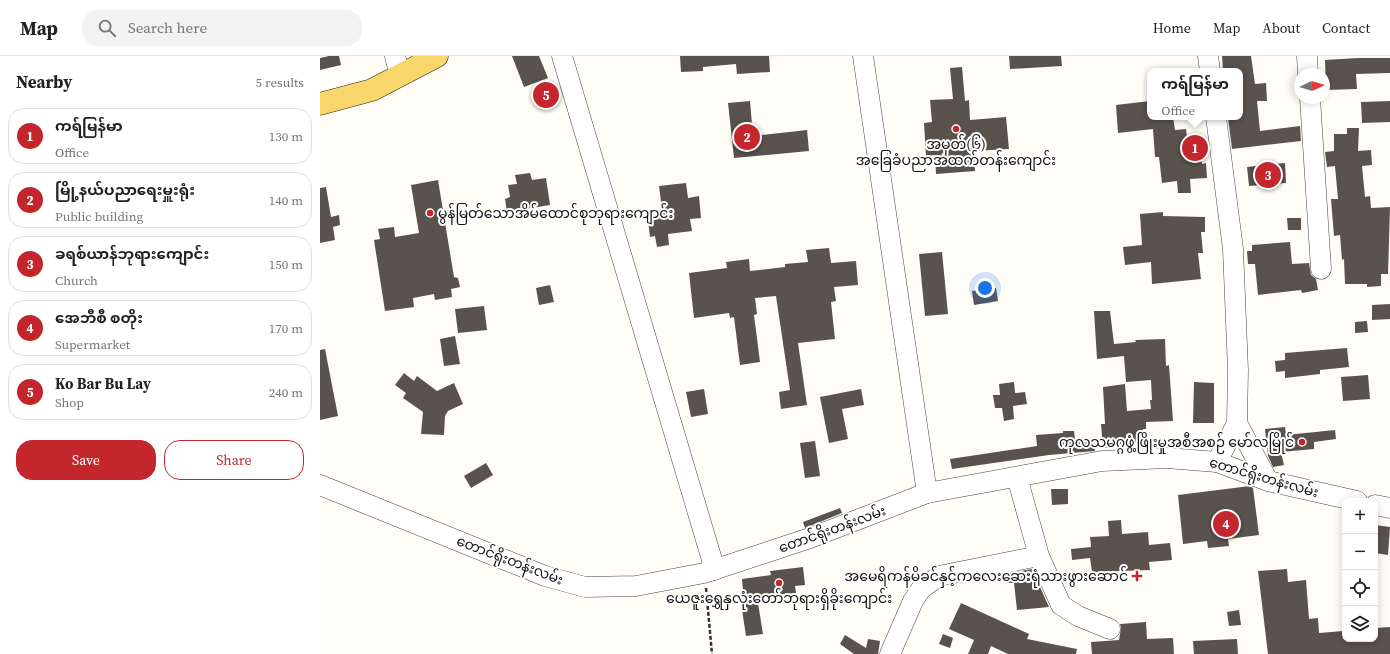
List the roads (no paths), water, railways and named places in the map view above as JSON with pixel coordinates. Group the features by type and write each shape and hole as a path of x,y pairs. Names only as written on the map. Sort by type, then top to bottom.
{"main road":[{"path":"320,104 372,90 397,66 437,56"}],"street":[{"path":"562,56 710,572"},
{"path":"863,56 927,493"},
{"path":"1208,56 1210,68"},
{"path":"1307,56 1308,68"},
{"path":"1310,104 1321,269"},
{"path":"1216,120 1233,249 1238,370 1237,424 1217,462"},
{"path":"1237,424 1268,481"},
{"name":"တောင်ရိုးတန်းလမ်း","path":"320,485 545,576 585,587 636,586 710,572 810,538 927,493 1102,462 1167,458 1217,462 1268,481 1344,498"},
{"path":"1017,477 1039,556 1061,605 1078,616 1110,629"},
{"path":"1378,506 1390,508"},
{"path":"890,654 913,602 921,589 938,576 1039,556"}],"place":[{"name":"Ko Bar Bu Lay","path":"546,95"},
{"name":"အမှတ်(၆) အခြေခံပညာအထက်တန်းကျောင်း","path":"956,129"},
{"name":"မြို့နယ်ပညာရေးမှူးရုံး","path":"747,137"},
{"name":"ကရ်မြန်မာ","path":"1195,148"},
{"name":"ခရစ်ယာန်ဘုရားကျောင်း","path":"1268,175"},
{"name":"မွန်မြတ်သောအိမ်ထောင်စုဘုရားကျောင်း","path":"430,213"},
{"name":"ကုလသမဂ္ဂဖွံ့ဖြိုးမှုအစီအစဉ် မော်လမြိုင်","path":"1302,442"},
{"name":"အေဘီစီ စတိုး","path":"1226,524"},
{"name":"အမေရိကန်မိခင်နှင့်ကလေးဆေးရုံသားဖွားဆောင်","path":"1137,576"},
{"name":"ယေဇူးရွှေနှလုံးတော်ဘုရားရှိခိုးကျောင်း","path":"779,583"}]}
